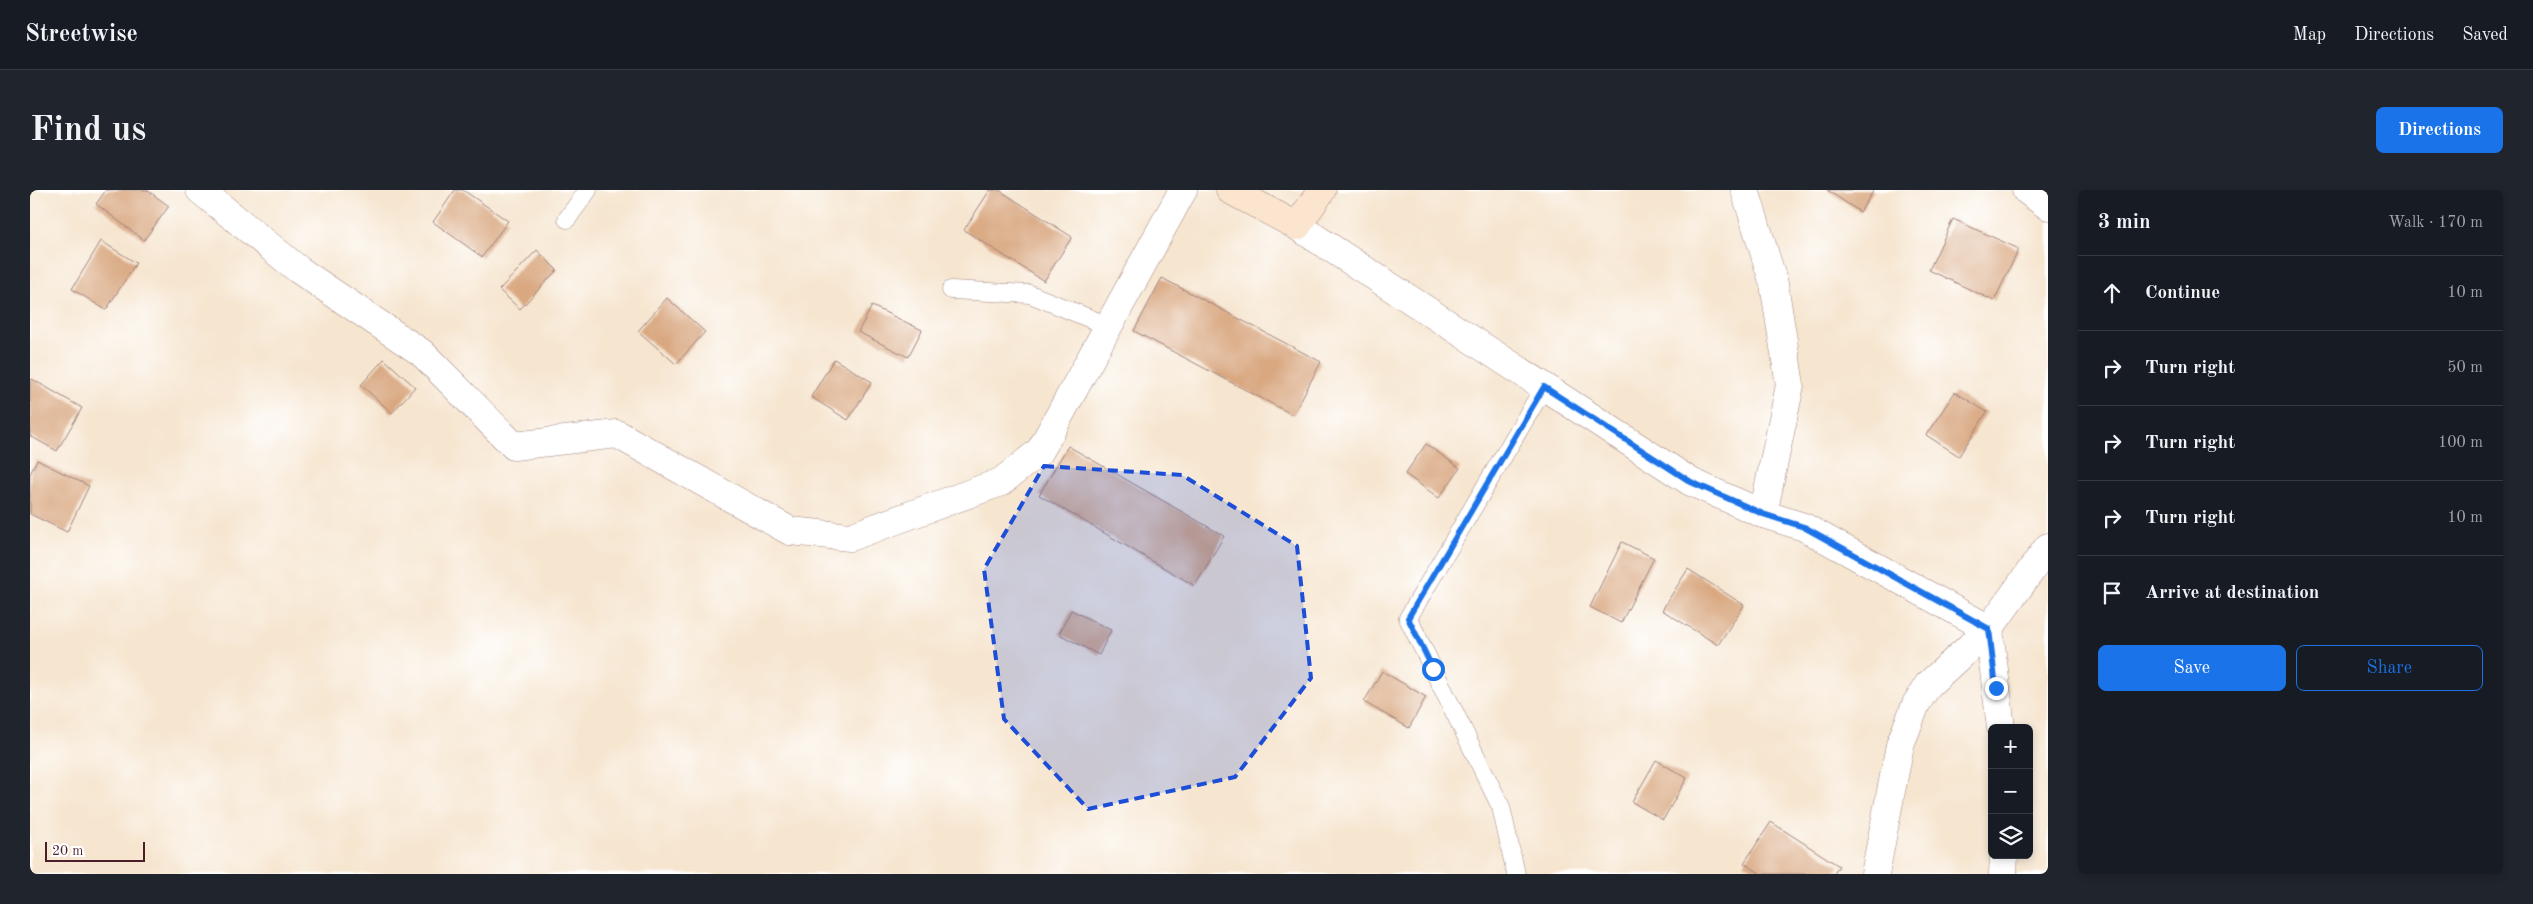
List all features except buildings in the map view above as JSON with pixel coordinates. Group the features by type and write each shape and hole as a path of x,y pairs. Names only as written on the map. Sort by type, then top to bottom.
{"street":[{"path":"200,190 299,270 422,353 514,446 617,434 790,531 850,537 1001,482 1040,451 1182,190"},
{"path":"1230,190 1298,226 1691,482 1763,514 1804,527 1989,629"},
{"path":"1298,226 1322,190"},
{"path":"1744,190 1774,284 1790,385 1763,514"},
{"path":"2026,190 2048,206"},
{"path":"1875,874 1900,746 1916,704 1928,685 1989,629 2048,547"},
{"path":"1989,629 2001,724"},
{"path":"2003,874 2004,859"}],"lane":[{"path":"567,219 588,190"},
{"path":"952,290 1030,294 1108,326"},
{"path":"1516,874 1501,807 1408,618 1544,387"}],"highlighted area":[{"path":"1044,466 1182,475 1297,546 1311,678 1235,777 1088,809 1004,719 984,569"}],"route":[{"path":"1433,669 1408,618 1544,387 1691,482 1763,514 1804,527 1989,629 1996,688"}]}
